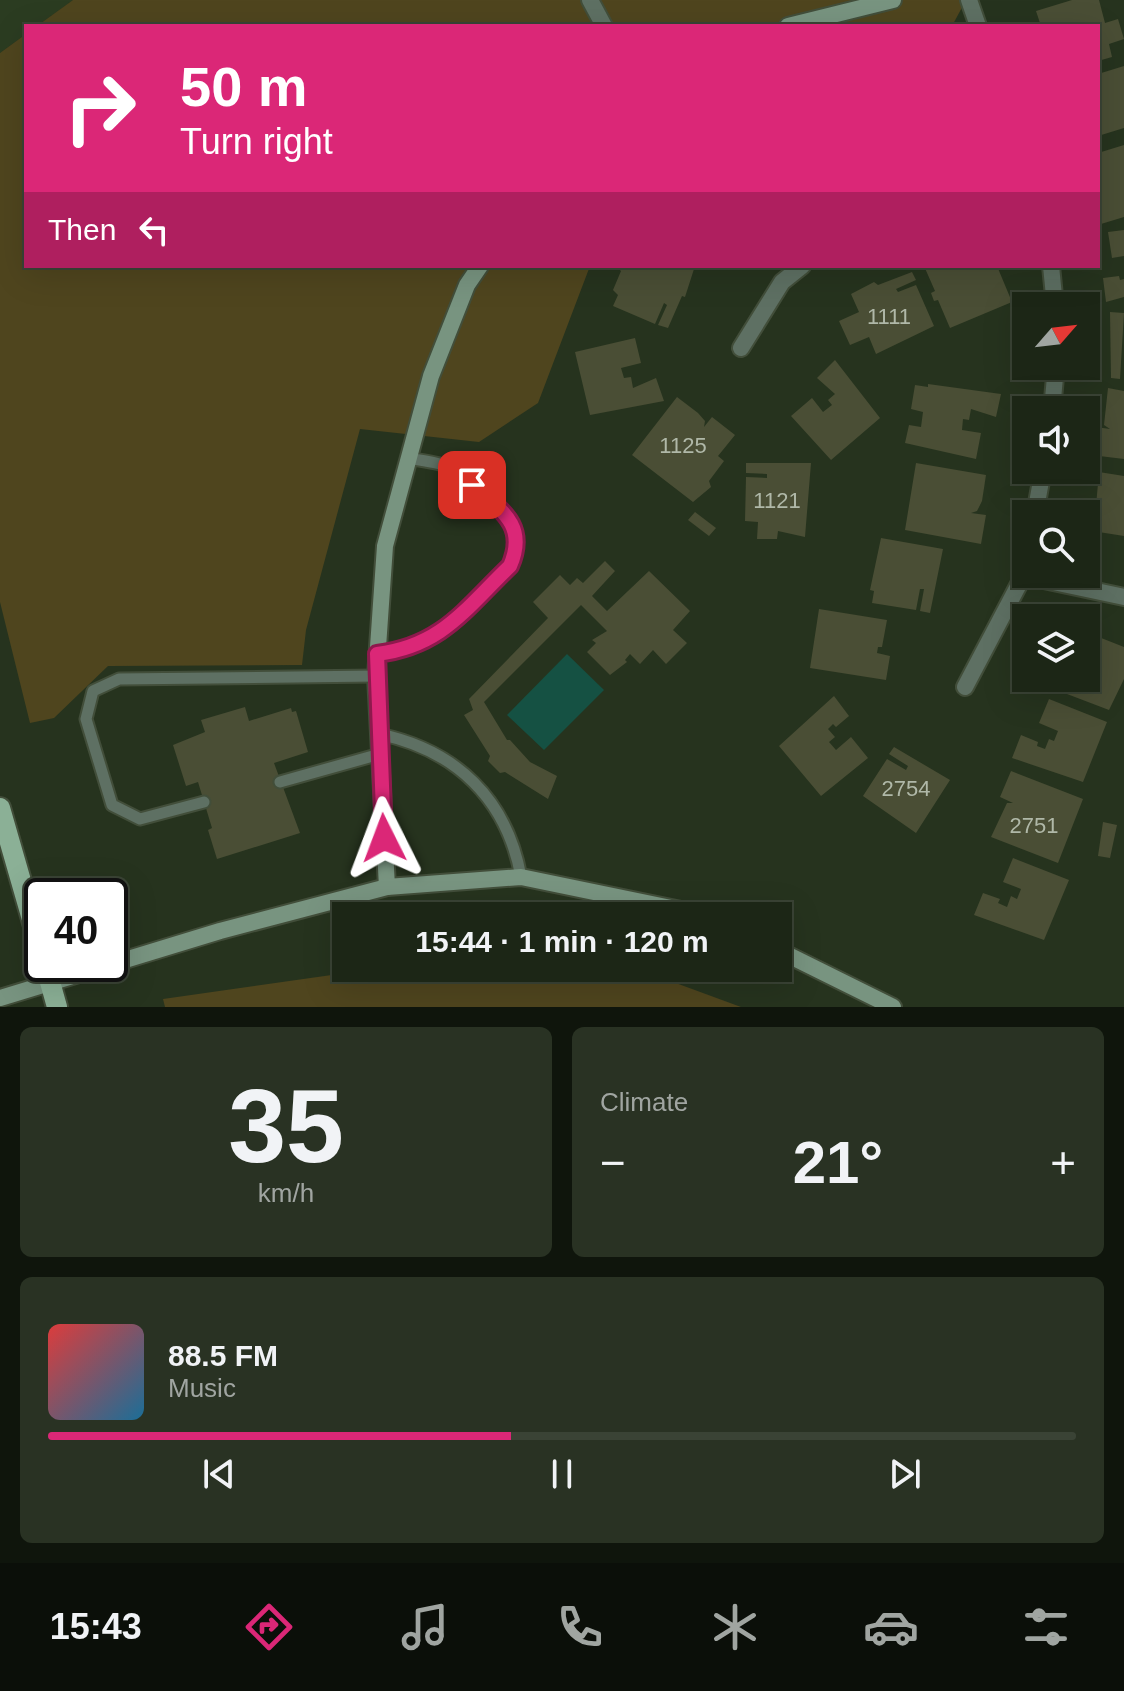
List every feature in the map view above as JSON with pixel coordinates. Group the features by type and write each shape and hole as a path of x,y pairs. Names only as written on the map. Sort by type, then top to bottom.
{"main road":[{"path":"0,808 24,891"},
{"path":"50,982 57,1007"}],"street":[{"path":"590,0 603,24"},
{"path":"796,24 893,0"},
{"path":"969,0 977,24"},
{"path":"387,887 376,676 385,546 431,376 467,285 479,268"},
{"path":"741,348 782,282 800,268"},
{"path":"1051,268 1054,292"},
{"path":"965,687 1018,588"},
{"path":"1087,588 1124,597"},
{"path":"128,953 387,887 521,877 642,902"},
{"path":"792,957 893,1007"},
{"path":"0,998 31,982"}],"lane":[{"path":"377,654 408,650 435,638 510,566 516,551 516,532 507,515 455,470 407,458"},
{"path":"204,802 140,819 112,805 86,719 93,691 119,679 376,676"},
{"path":"379,734 412,741 432,750 472,781 506,824 521,877"},
{"path":"280,782 380,754"}],"shaded area":[{"path":"0,0 73,0 40,24 24,24 24,35 0,53"},
{"path":"73,0 966,0 953,24 40,24"},
{"path":"24,35 24,268 589,268 538,403 479,442 360,429 306,630 302,665 108,666 54,718 30,723 0,602 0,53"},
{"path":"332,975 332,982 673,982 741,1007 165,1007 163,999"}],"water":[{"path":"567,654 604,690 544,750 507,715"}],"building":[{"path":"1072,0 1099,0 1105,23 1118,19 1124,39 1109,44 1112,57 1100,60 1100,24 1040,24 1036,11"},
{"path":"1124,66 1124,128 1100,135 1100,73"},
{"path":"1124,145 1124,217 1101,224 1100,200 1100,152"},
{"path":"1124,230 1124,256 1112,258 1108,232"},
{"path":"618,268 694,269 685,297 682,296 668,328 658,325 667,305 664,303 655,324 613,306 618,295 613,290 621,271"},
{"path":"925,268 998,268 1012,302 950,328 938,300 934,301 931,293 935,291"},
{"path":"912,272 916,280 896,289 898,292 916,285 934,326 876,354 869,337 850,345 839,321 859,312 851,294 874,282 878,285"},
{"path":"1119,276 1120,280 1124,279 1124,297 1106,302 1103,278"},
{"path":"1110,312 1124,313 1120,379 1111,378"},
{"path":"635,338 641,363 621,368 624,378 631,377 633,388 656,378 664,401 590,415 575,352"},
{"path":"835,360 880,418 831,460 791,416 812,398 823,412 832,405 828,400 835,394 817,378"},
{"path":"928,384 1001,394 996,417 971,409 969,420 963,419 962,430 981,433 976,459 905,443 909,425 921,427 923,412 911,409 915,385 928,387"},
{"path":"1108,388 1124,391 1124,459 1100,456 1100,428 1110,429 1104,425"},
{"path":"677,397 698,413 705,421 704,427 712,417 735,435 718,456 724,461 709,481 711,487 693,502 632,455"},
{"path":"746,463 811,463 805,537 778,531 777,539 757,539 758,522 745,521 746,477 767,478 767,474 746,473"},
{"path":"916,463 986,475 982,501 977,511 971,513 986,515 981,544 905,530"},
{"path":"1100,472 1124,476 1124,536 1100,532 1100,500 1097,500"},
{"path":"695,512 716,528 709,536 688,520"},
{"path":"881,538 943,549 930,613 920,611 924,589 920,589 916,610 872,603 874,591 870,590"},
{"path":"605,561 615,571 592,596 607,611 649,571 690,611 673,630 687,643 666,664 653,650 640,664 630,654 625,660 627,662 610,675 587,652 596,643 592,640 607,631 581,605 484,702 507,740 530,762 557,776 548,799 505,772 500,773 488,761 490,756 464,715 473,710 469,699 548,618 533,602 560,575 570,585 577,578 583,583"},
{"path":"819,609 887,620 882,647 878,647 877,653 890,656 886,680 810,668"},
{"path":"1100,638 1124,647 1124,679 1109,710 1067,694 1100,692"},
{"path":"834,696 849,716 836,727 833,724 828,729 835,737 829,742 836,750 851,737 868,758 821,796 779,746"},
{"path":"1049,699 1107,722 1083,782 1012,758 1021,735 1038,742 1037,746 1045,749 1049,739 1054,741 1058,731 1039,723"},
{"path":"245,707 249,721 291,708 292,712 296,711 308,752 274,763 300,833 217,859 208,830 212,828 198,782 186,786 173,745 205,732 201,720"},
{"path":"894,747 950,780 916,833 863,796 887,759 906,770 908,766 889,754"},
{"path":"1011,771 1083,799 1058,863 991,837 1007,803 1013,803 1000,797"},
{"path":"1103,822 1117,825 1110,858 1098,856"},
{"path":"1013,858 1069,880 1044,940 974,915 983,893 1000,899 998,903 1007,907 1011,896 1017,899 1021,889 1003,882"}],"route":[{"path":"384,838 377,654 408,650 435,638 510,566 516,551 516,532 507,515 472,485"}]}
